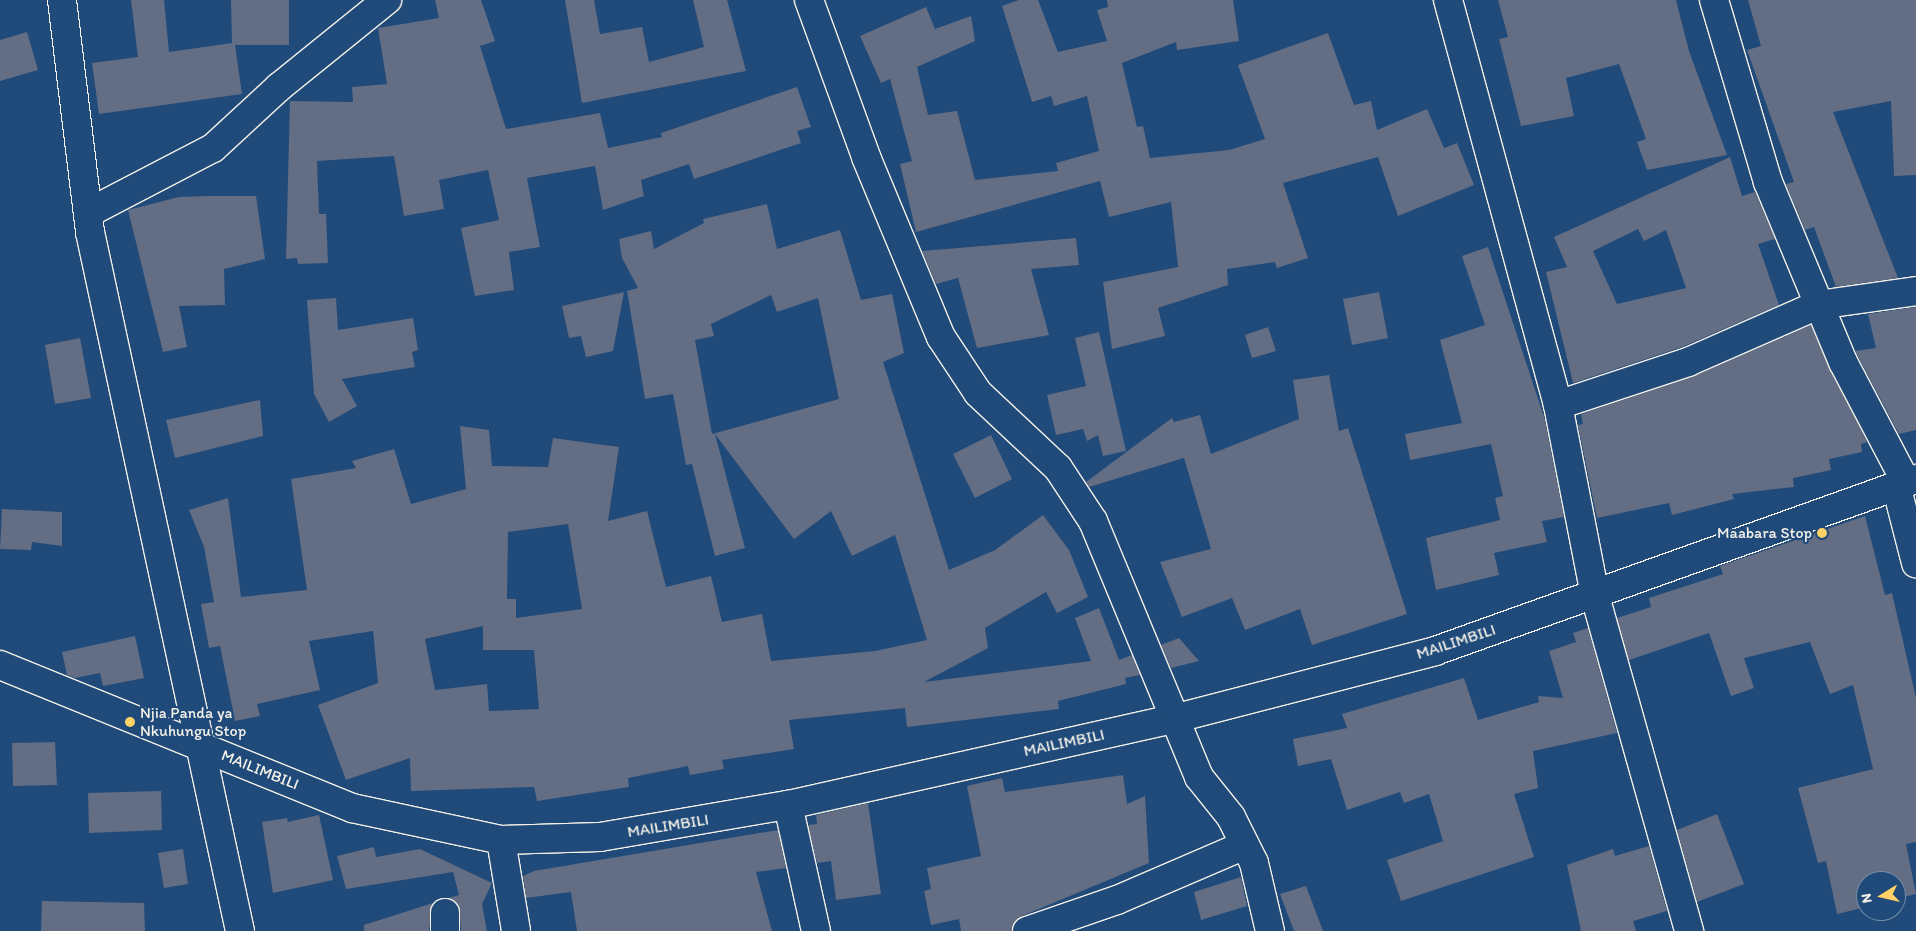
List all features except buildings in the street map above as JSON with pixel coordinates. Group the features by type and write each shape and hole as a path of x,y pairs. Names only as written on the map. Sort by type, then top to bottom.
{"street":[{"path":"62,0 88,213 196,744 240,931"},
{"path":"88,213 213,148 279,87 387,0"},
{"path":"810,0 866,157 941,337 978,394 1058,468 1093,521 1173,719 1199,777 1231,817 1254,863 1270,931"},
{"path":"1448,0 1558,405 1594,596 1689,931"},
{"path":"1714,0 1768,182 1818,305 1906,482 1916,563"},
{"path":"1558,405 1688,362 1818,305 1916,291"},
{"name":"MAILIMBILI","path":"0,665 352,808 501,840 600,837 788,805 1173,719 1435,651 1594,596 1906,482"},
{"path":"788,805 816,931"},
{"path":"501,840 516,931"},
{"path":"1027,931 1117,900 1245,845"}],"place":[{"name":"Maabara Stop","path":"1822,533"},
{"name":"Njia Panda ya Nkuhungu Stop","path":"130,722"}]}
